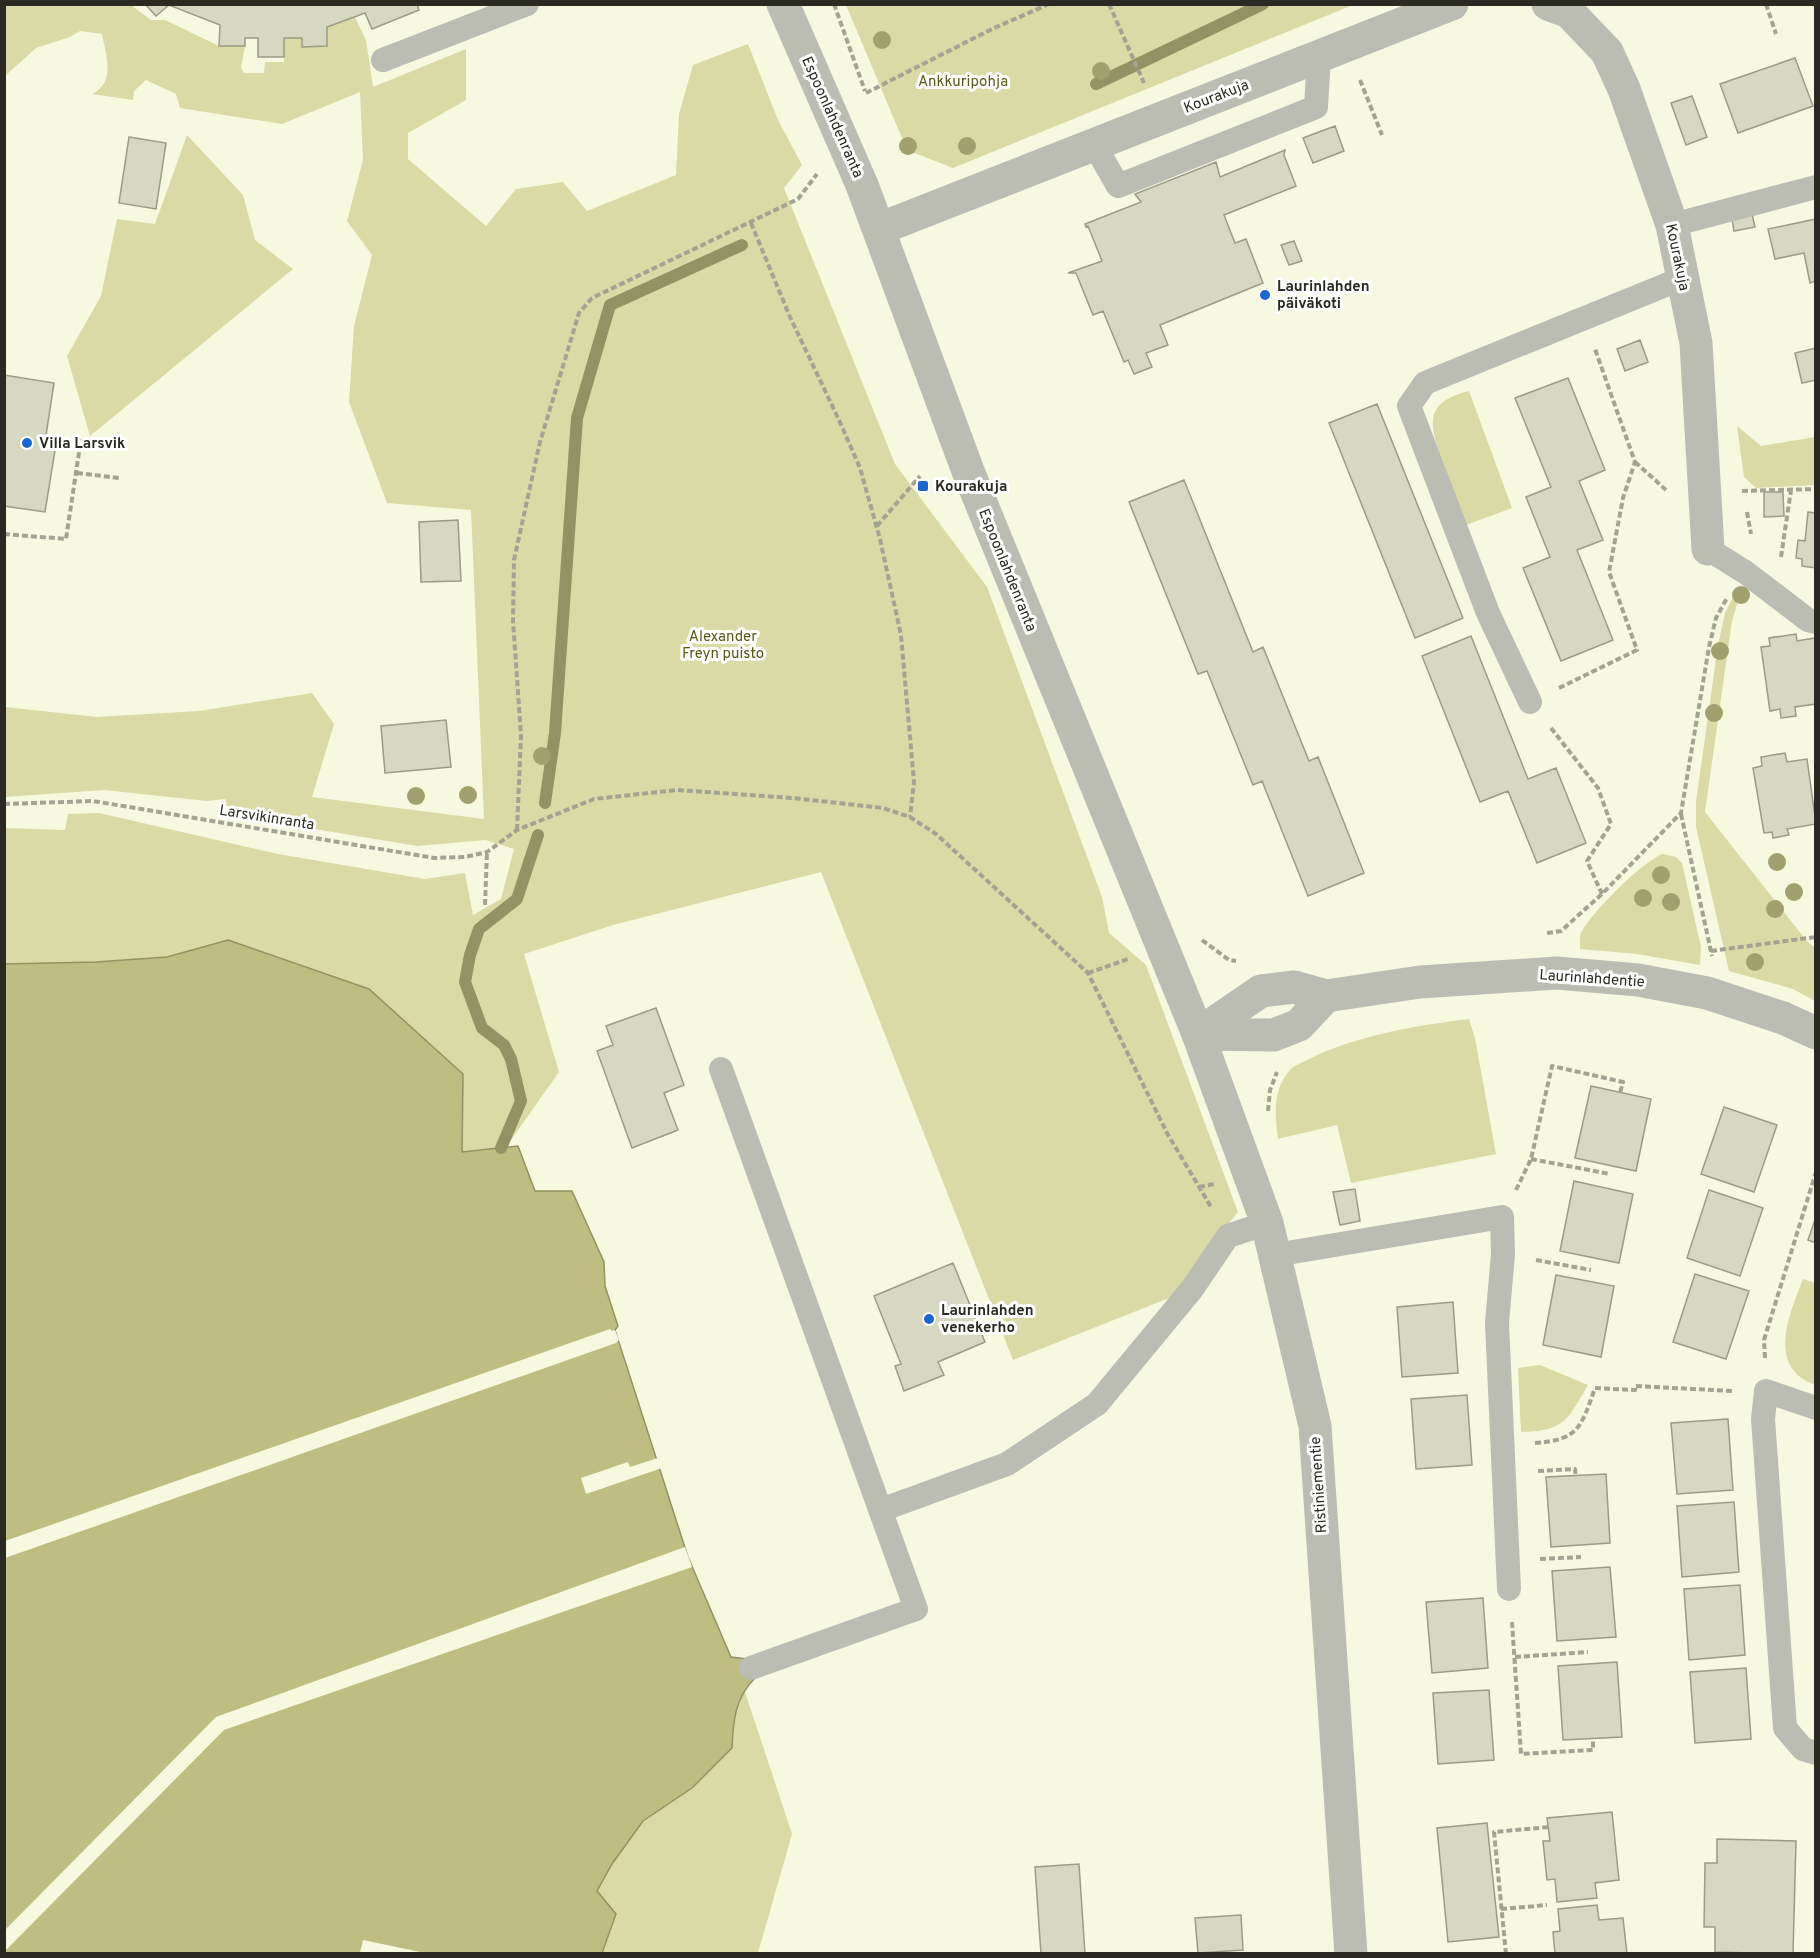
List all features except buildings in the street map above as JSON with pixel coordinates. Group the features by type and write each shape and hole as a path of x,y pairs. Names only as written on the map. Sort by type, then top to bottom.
{"street":[{"name":"Espoonlahdenranta","path":"783,4 879,229 968,471 1197,1034"},
{"name":"Kourakuja","path":"879,229 1452,4"},
{"name":"Kourakuja","path":"1548,4 1569,12 1607,52 1624,89 1672,225 1696,343 1708,549"},
{"name":"Laurinlahdentie","path":"1197,1034 1261,991 1294,987 1326,996 1430,981 1557,973 1638,980 1707,993 1783,1018 1815,1033"},
{"path":"1197,1034 1274,1035 1299,1025 1326,996"},
{"name":"Ristiniementie","path":"1197,1034 1268,1223 1314,1426 1351,1953"}],"lane":[{"path":"383,60 526,4"},
{"path":"1094,144 1118,186 1129,182 1316,107 1319,56"},
{"path":"1672,225 1815,187"},
{"path":"1530,702 1488,613 1409,406 1425,383 1683,278"},
{"path":"1708,549 1745,572 1808,620 1815,622"},
{"path":"721,1069 916,1609 751,1668"},
{"path":"1275,1255 1502,1217 1503,1254 1497,1323 1509,1589"},
{"path":"881,1510 1007,1464 1097,1404 1192,1289 1228,1236 1268,1223"},
{"path":"1815,1408 1766,1391 1763,1419 1785,1728 1803,1749 1815,1753"}],"path":[{"path":"866,93 992,29 1049,4"},
{"path":"1108,4 1146,87"},
{"path":"1766,4 1776,34"},
{"path":"517,830 521,735 513,621 514,560 540,442 579,313 592,298 798,199 817,174"},
{"path":"752,223 790,317 860,468 876,526 901,635 914,782 910,817"},
{"path":"1584,317 1635,462 1623,498 1609,572 1637,650 1530,702 1598,788 1611,824 1587,861 1602,894"},
{"path":"4,534 66,539 81,439"},
{"path":"76,472 119,478"},
{"path":"876,526 920,476"},
{"path":"1738,483 1743,493 1815,489"},
{"path":"1775,595 1791,490"},
{"path":"1707,993 1714,964 1681,813 1716,618 1745,572 1750,558 1751,534 1745,505"},
{"name":"Larsvikinranta","path":"4,804 93,801 434,858 465,857 487,852 517,830 594,799 677,790 793,798 872,807 910,817 936,834 1088,974"},
{"path":"1539,934 1561,931 1602,894 1681,813"},
{"path":"485,905 487,852"},
{"path":"1193,933 1229,960 1245,963"},
{"path":"1711,951 1815,937"},
{"path":"1136,956 1088,974 1167,1133 1199,1188"},
{"path":"1502,1217 1531,1159 1552,1066 1623,1082 1620,1093"},
{"path":"1267,1119 1270,1090 1278,1070"},
{"path":"1531,1159 1610,1174"},
{"path":"1766,1391 1764,1340 1815,1172"},
{"path":"1503,1254 1591,1270"},
{"path":"1501,1446 1558,1441 1568,1437 1578,1429 1595,1388 1635,1390 1635,1386 1718,1390"},
{"path":"1503,1474 1575,1469 1576,1476"},
{"path":"1509,1589 1521,1754 1593,1750 1593,1739"},
{"path":"1515,1657 1588,1652"},
{"path":"1506,1953 1494,1832 1548,1827"},
{"path":"1501,1909 1547,1905"}],"green space":[{"name":"Alexander Freyn puisto","path":"5,5 131,5 151,20 165,20 219,46 245,46 241,68 244,73 264,73 265,62 284,62 284,38 302,38 302,47 327,46 327,27 355,17 366,40 373,87 466,49 466,100 408,133 408,159 486,226 516,189 563,182 587,211 676,175 679,114 693,65 748,44 778,120 802,165 784,188 895,464 987,587 1102,897 1109,933 1146,965 1238,1212 1225,1228 1208,1287 1192,1289 1013,1360 821,872 613,925 524,954 559,1072 499,1157 4,1392 5,828 65,830 68,814 99,813 278,854 425,879 465,873 473,915 501,899 514,849 486,840 417,846 230,815 225,799 207,801 104,790 5,797 5,707 97,717 199,711 312,693 334,724 312,797 484,819 471,510 387,503 349,402 354,326 372,255 347,221 363,160 360,92 282,124 180,108 176,94 146,80 134,91 133,100 92,94 104,83 107,75 106,51 102,34 80,31 70,37 36,48 5,76"},
{"name":"Ankkuripohja","path":"846,5 1353,5 953,168 907,150"},
{"path":"187,135 243,195 255,240 293,269 90,436 67,356 101,296 117,219 155,224"},
{"path":"1469,391 1512,508 1466,525 1436,441 1433,420 1442,403 1453,396"},
{"path":"1737,426 1761,446 1815,437 1815,485 1756,488 1744,477"},
{"path":"1736,591 1741,591 1732,621 1705,812 1806,940 1815,948 1815,1001 1793,989 1729,971 1696,827 1696,802 1718,645 1725,613"},
{"path":"1662,854 1676,857 1682,863 1701,947 1700,965 1637,954 1580,949 1581,933 1597,911 1630,877"},
{"path":"1469,1019 1475,1038 1496,1154 1351,1183 1337,1125 1278,1139 1276,1103 1281,1085 1294,1066 1326,1051 1366,1038 1407,1028"},
{"path":"1803,1279 1815,1283 1815,1385 1800,1377 1790,1366 1786,1353 1785,1339 1788,1324"},
{"path":"1540,1365 1588,1385 1563,1422 1547,1429 1521,1432 1518,1368"},
{"path":"744,1689 792,1834 758,1953 483,1954"}],"shaded area":[{"path":"228,940 369,989 463,1074 462,1152 518,1146 535,1191 572,1191 604,1262 605,1286 618,1326 615,1330 688,1557 731,1657 747,1659 755,1678 743,1694 736,1710 732,1748 692,1788 643,1821 612,1864 597,1891 616,1914 602,1953 5,1953 4,964 96,962 167,957"}],"pier":[{"path":"610,1329 615,1330 619,1340 616,1343 5,1558 5,1541"},
{"path":"658,1458 662,1468 586,1494 581,1478 628,1462 630,1467"},
{"path":"685,1547 692,1567 224,1730 5,1951 5,1930 216,1717"},
{"path":"363,1940 425,1953 360,1953"}],"waterway":[{"path":"1096,84 1263,4"},
{"path":"545,803 555,733 577,418 610,305 742,245"},
{"path":"501,1148 521,1101 511,1059 504,1045 482,1028 465,982 470,955 479,929 517,899 538,835"}],"place":[{"name":"Laurinlahden päiväkoti","path":"1265,295"},
{"name":"Villa Larsvik","path":"27,443"},
{"name":"Kourakuja","path":"923,486"},
{"name":"Laurinlahden venekerho","path":"929,1319"}]}
